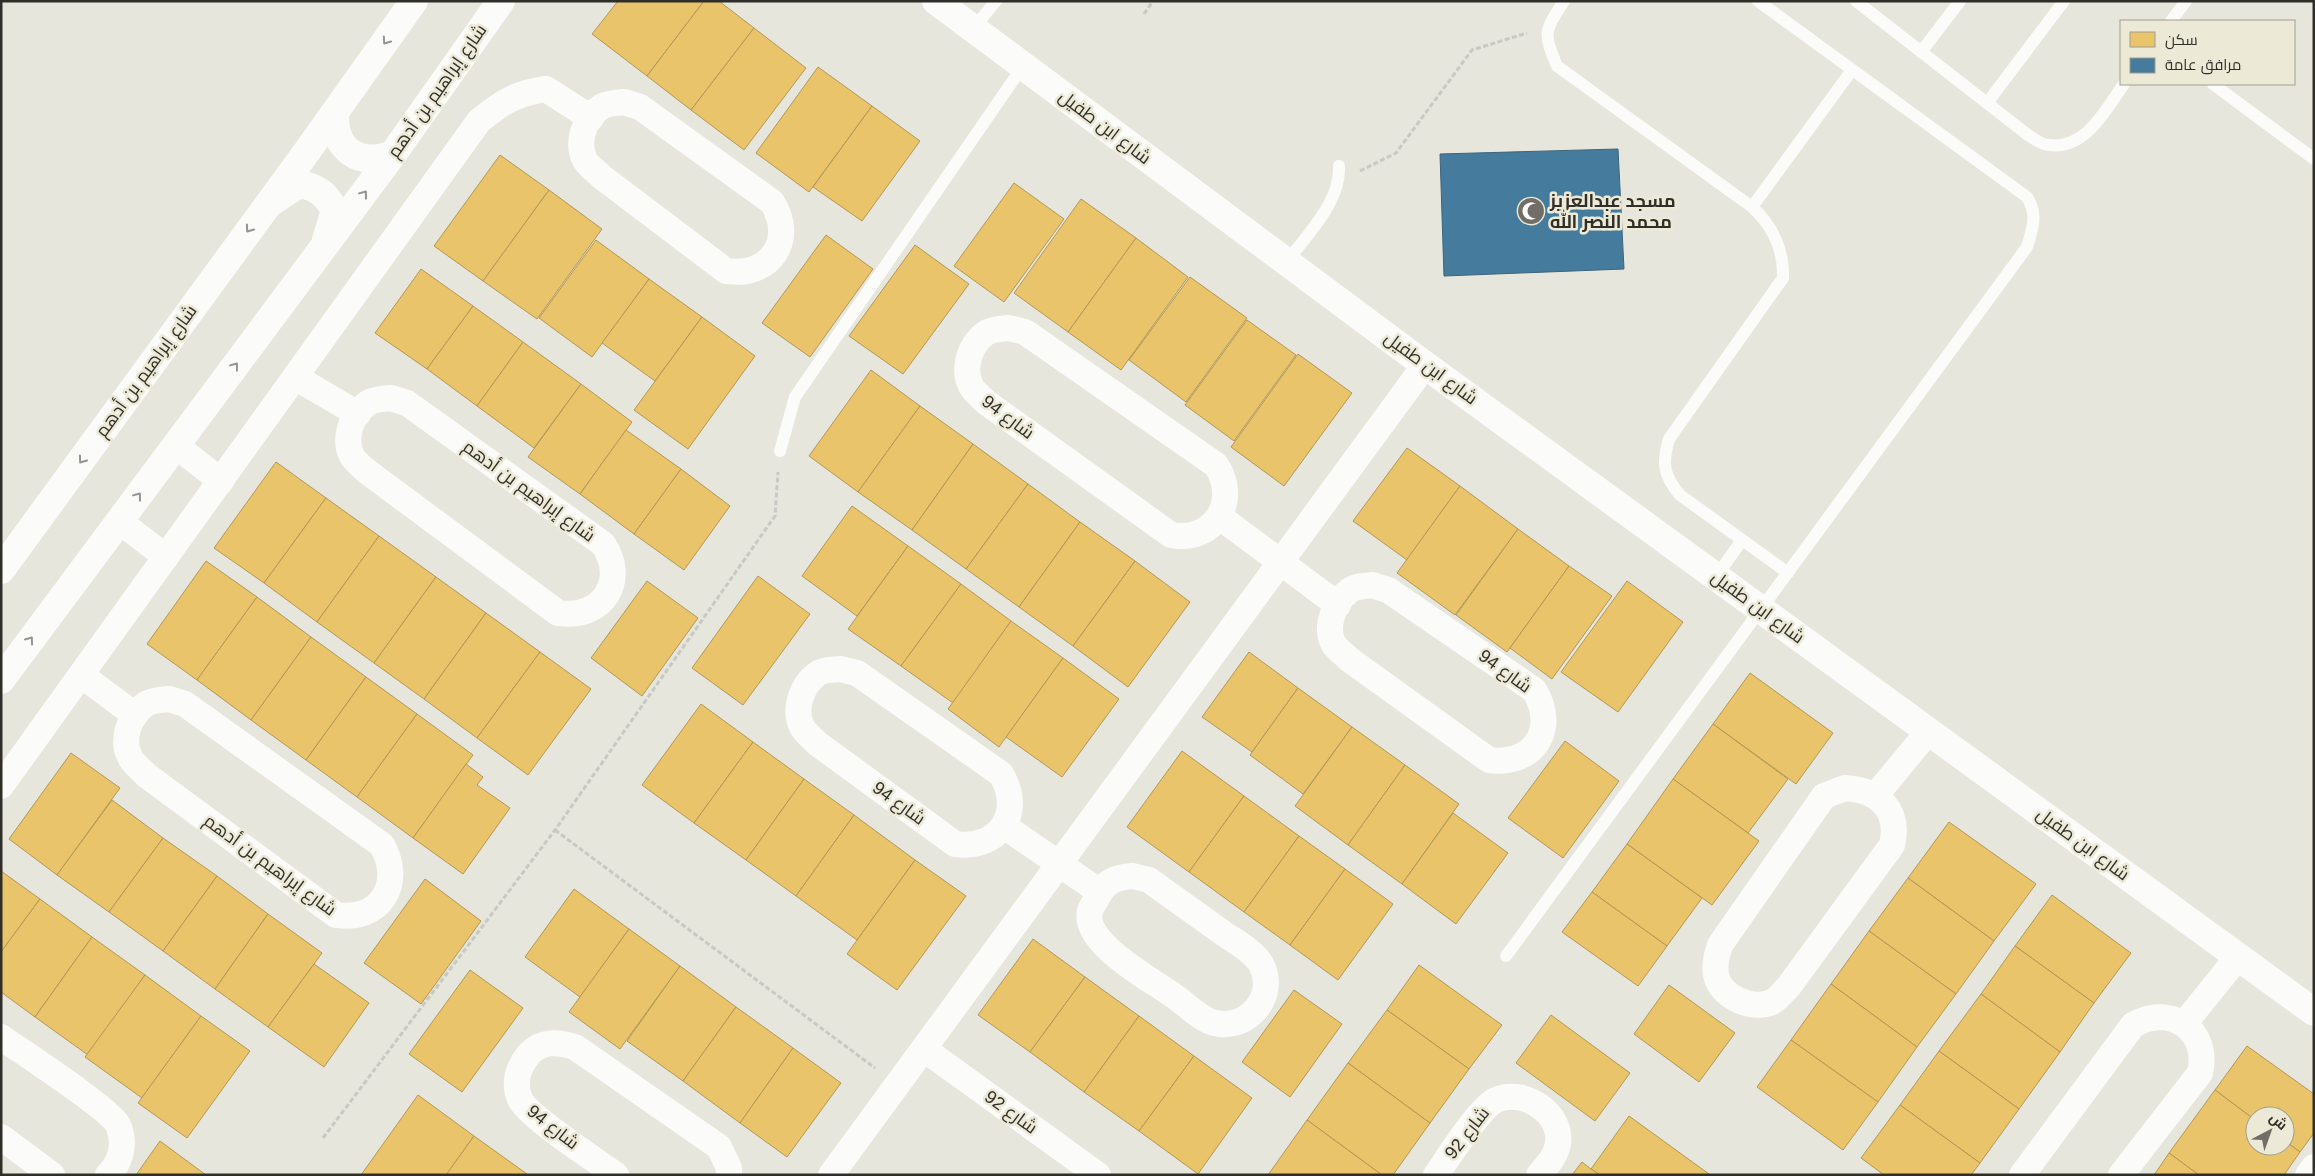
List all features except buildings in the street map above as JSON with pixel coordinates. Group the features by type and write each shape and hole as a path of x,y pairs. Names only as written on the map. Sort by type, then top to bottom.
{"street":[{"name":"شارع إبراهيم بن أدهم","path":"1,570 335,113 414,1"},
{"name":"شارع إبراهيم بن أدهم","path":"1,680 393,154 501,1"},
{"name":"شارع ابن طفيل","path":"936,1 1425,365 2314,1012"},
{"path":"1,786 480,122 497,106 523,92 546,89 591,118"},
{"path":"624,102 640,107 772,202 781,222 781,238 776,253 762,266 749,272 726,271 602,177 586,161 581,147 581,137 591,118 600,107 609,104 624,102"},
{"path":"335,113 335,128 340,142 351,153 364,159 379,159 393,154"},
{"path":"267,205 298,184 313,186 326,195 335,210 323,248"},
{"name":"شارع 94","path":"1009,328 1025,332 1216,465 1226,486 1225,502 1220,516 1207,530 1193,536 1171,535 987,403 971,387 966,373 966,363 976,343 986,333 995,329 1009,328"},
{"path":"831,1175 1425,365"},
{"path":"295,377 358,414"},
{"name":"شارع إبراهيم بن أدهم","path":"391,398 407,403 595,538 603,544 613,564 613,581 607,595 594,608 581,614 558,614 368,473 352,457 348,443 348,433 358,414 367,403 376,400 391,398"},
{"path":"175,445 221,481"},
{"path":"1220,516 1338,605"},
{"path":"119,521 166,557"},
{"name":"شارع 94","path":"1372,586 1388,590 1534,690 1544,711 1544,727 1538,742 1525,754 1511,761 1489,760 1350,660 1334,645 1329,630 1329,621 1338,605 1349,591 1357,587 1372,586"},
{"name":"شارع 94","path":"840,669 857,673 1001,774 1011,794 1010,811 1004,826 992,838 978,844 955,844 818,744 802,728 798,714 798,704 808,684 817,674 826,670 840,669"},
{"path":"80,675 136,715"},
{"name":"شارع إبراهيم بن أدهم","path":"168,699 185,704 382,845 391,866 391,882 385,896 372,910 359,916 336,915 146,775 131,758 126,744 126,735 136,715 145,705 154,701 168,699"},
{"path":"1876,795 1928,732"},
{"path":"1845,788 1861,789 1876,795 1888,808 1894,822 1892,845 1790,986 1773,1001 1758,1005 1749,1005 1732,995 1720,984 1716,975 1715,961 1720,945 1824,796 1845,788"},
{"path":"1004,826 1100,892"},
{"path":"1133,876 1149,880 1256,956 1262,966 1265,977 1265,993 1258,1008 1248,1018 1235,1023 1212,1023 1111,951 1095,935 1090,920 1090,912 1100,892 1109,881 1118,877 1133,876"},
{"path":"2184,1024 2238,957"},
{"path":"2022,1175 2133,1025 2153,1016 2170,1017 2184,1024 2197,1037 2202,1051 2203,1063 2200,1073 2121,1175"},
{"path":"1,1037 112,1116 122,1137 122,1153 116,1167 108,1175"},
{"name":"شارع 94","path":"616,1175 536,1117 520,1101 516,1087 516,1078 526,1058 535,1048 558,1042 575,1047 719,1147 727,1162 728,1175"},
{"name":"شارع 92","path":"924,1049 1098,1175"},
{"name":"شارع 92","path":"1436,1175 1487,1104 1508,1096 1524,1097 1539,1104 1551,1117 1557,1131 1555,1153 1539,1175"},
{"path":"1,1137 52,1175"},
{"path":"2308,1175 2314,1167"}],"lane":[{"path":"973,29 996,1"},
{"path":"1564,1 1547,27 1548,46 1557,66 1760,214 1775,237 1784,260 1783,278 1669,439 1663,459 1669,482 1680,495 1788,573"},
{"path":"1506,956 2027,246 2035,223 2034,208 2027,197 1758,1"},
{"path":"1856,1 2028,135 2047,146 2060,146 2084,136 2123,85"},
{"path":"1921,52 1960,1"},
{"path":"1987,103 2064,1"},
{"path":"2172,20 2186,1"},
{"path":"780,452 795,397 1023,66"},
{"path":"1752,208 1852,70"},
{"path":"2214,85 2314,159"},
{"path":"1287,262 1335,196 1340,181 1339,166"},
{"path":"1716,576 1742,540"}],"path":[{"path":"1144,14 1153,1"},
{"path":"1340,181 1396,153 1472,50 1547,27"},
{"path":"323,1138 555,830 775,516 780,452"},
{"path":"555,830 898,1085"}],"place":[{"name":"مسجد عبدالعزيز محمد النصر الله","path":"1531,211"}]}
